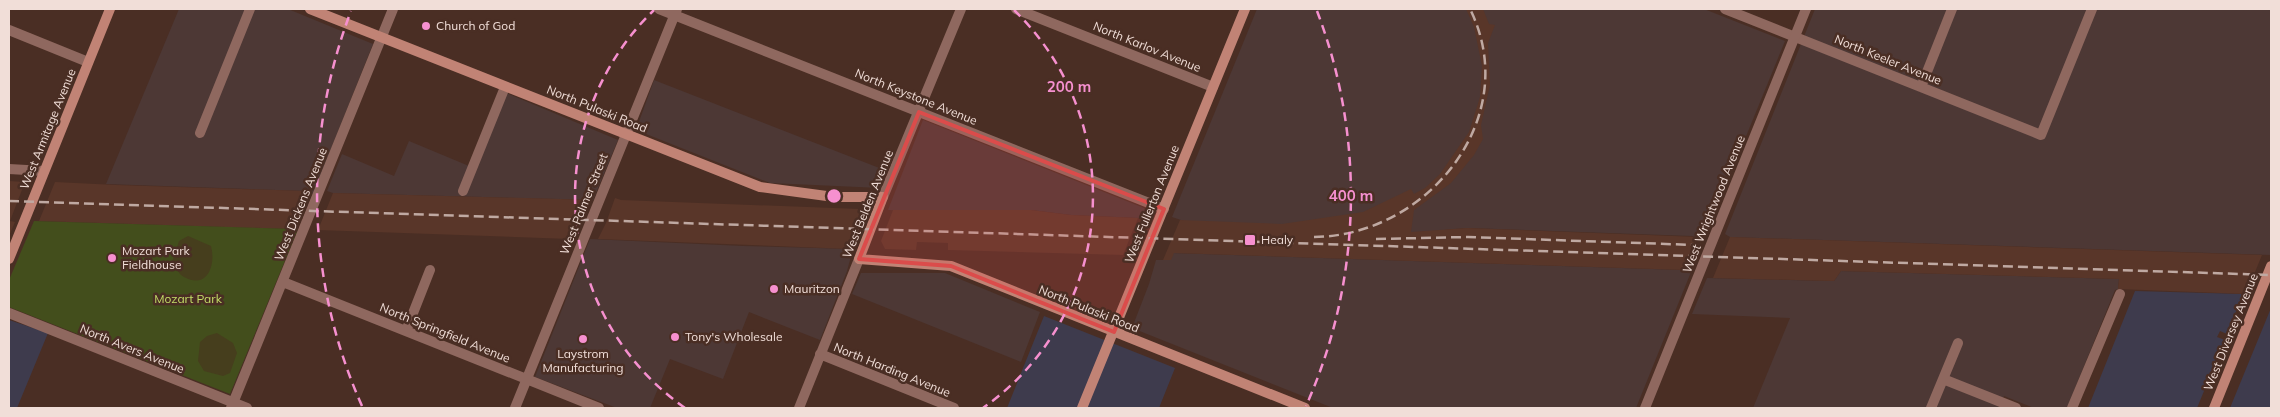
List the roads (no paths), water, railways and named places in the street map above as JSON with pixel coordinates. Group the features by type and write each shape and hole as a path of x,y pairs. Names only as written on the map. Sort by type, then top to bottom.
{"main road":[{"name":"West Armitage Avenue","path":"9,259 110,9"},
{"name":"North Pulaski Road","path":"310,9 760,187 834,197 883,197"},
{"name":"West Fullerton Avenue","path":"1082,408 1245,9"},
{"name":"West Belden Avenue","path":"858,259 883,197"},
{"name":"North Pulaski Road","path":"858,259 951,266 1305,408"},
{"name":"West Diversey Avenue","path":"2214,408 2271,266"}],"street":[{"path":"200,133 250,9"},
{"name":"West Dickens Avenue","path":"232,406 394,9"},
{"name":"North Keystone Avenue","path":"659,9 675,12 919,112 1164,209"},
{"name":"West Belden Avenue","path":"883,197 960,9"},
{"name":"North Karlov Avenue","path":"1016,9 1213,87"},
{"name":"North Keeler Avenue","path":"1724,9 2041,135 2092,9"},
{"name":"West Wrightwood Avenue","path":"1645,408 1806,9"},
{"path":"1921,87 1952,9"},
{"name":"West Palmer Street","path":"515,408 675,12"},
{"path":"9,30 88,62"},
{"path":"463,191 505,86"},
{"path":"9,169 44,171"},
{"name":"West Belden Avenue","path":"799,408 858,259"},
{"path":"406,331 430,270"},
{"name":"North Springfield Avenue","path":"282,282 599,408"},
{"path":"2072,408 2120,294"},
{"name":"North Avers Avenue","path":"9,313 232,406 247,408"},
{"path":"1931,408 1958,343"},
{"name":"North Harding Avenue","path":"820,354 954,408"},
{"path":"1943,379 2016,408"}],"railway":[{"path":"1314,237 1355,231 1394,216 1427,193 1455,164 1474,129 1484,90 1483,50 1470,9"},
{"path":"9,201 2271,275"},
{"path":"1376,239 1468,237 1695,245"}],"place":[{"name":"Church of God","path":"426,26"},
{"name":"Healy","path":"1250,240"},
{"name":"Mozart Park Fieldhouse","path":"112,258"},
{"name":"Mauritzon","path":"774,289"},
{"name":"Tony's Wholesale","path":"675,337"},
{"name":"Laystrom Manufacturing","path":"583,339"}],"park label":[{"name":"Mozart Park","path":"188,299"}]}
